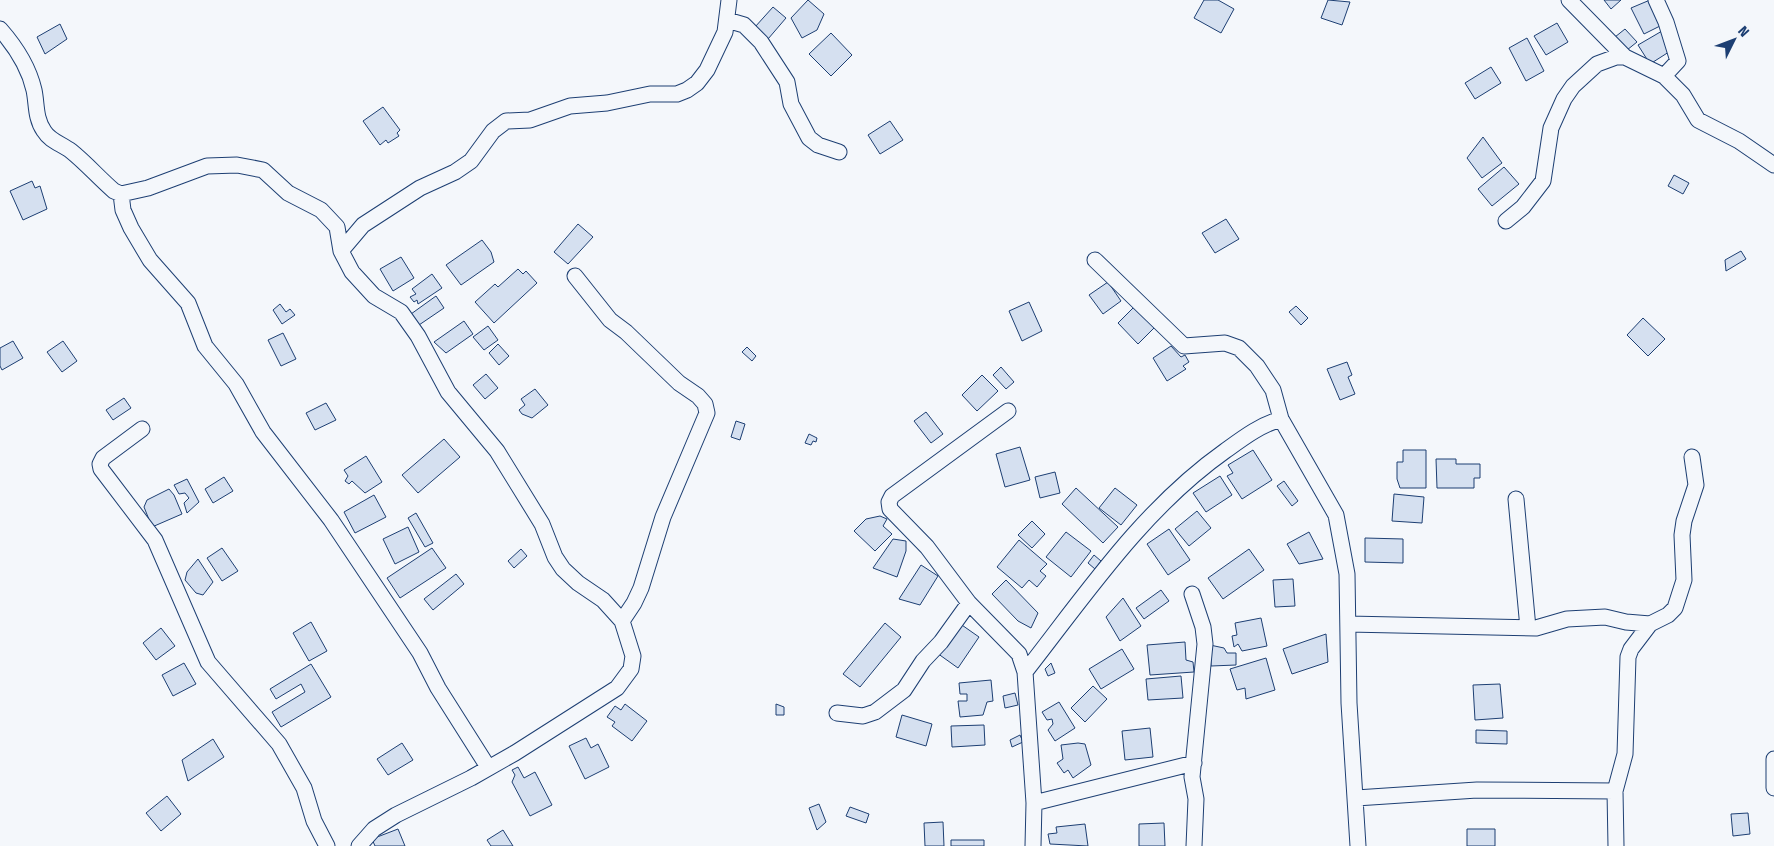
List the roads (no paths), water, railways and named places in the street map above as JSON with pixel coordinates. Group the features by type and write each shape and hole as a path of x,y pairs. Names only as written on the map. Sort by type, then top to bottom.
{"street":[{"path":"342,250 363,225 420,188 455,172 471,162 492,131 506,121 530,120 570,106 607,103 642,95 677,94 687,90 697,83 707,70 725,32 729,0"},
{"path":"1568,0 1625,58"},
{"path":"1656,0 1666,22 1678,61 1664,76"},
{"path":"727,20 744,25 762,42 787,82 791,104 809,138 818,145 839,152"},
{"path":"0,29 17,52 27,71 36,101 37,119 44,132 53,141 72,152 114,191 122,194 148,188 207,166 237,165 263,170 288,193 321,210 328,216 337,227 342,250 352,272 374,296 401,312 409,321 448,392 498,451 526,496 563,569 578,583 603,600 622,621 633,656 631,669 617,688 515,753 389,820 366,836 359,846"},
{"path":"1506,221 1523,207 1542,182 1551,128 1556,114 1573,86 1597,64 1616,57 1625,58 1664,76 1684,95 1698,120 1774,165"},
{"path":"122,194 123,210 131,228 150,260 188,303 205,346 236,384 262,432 331,520 420,653 438,688 488,767"},
{"path":"1095,260 1184,346 1225,344 1245,352 1273,390 1280,419 1336,515 1347,574 1349,703 1358,846"},
{"path":"575,276 610,320 626,332 672,377 698,396 705,404 706,413 663,517 641,588 634,604 622,621"},
{"path":"1008,411 892,496 888,502 894,514 927,547 969,604 1019,654 1024,672 1034,803 1033,846"},
{"path":"1024,672 1135,532 1183,482 1246,436 1267,423 1280,419"},
{"path":"142,429 103,458 100,469 155,540 208,662 279,744 304,788 314,821 327,846"},
{"path":"1616,846 1615,791 1626,754 1629,653 1650,624 1668,615 1675,608 1684,580 1682,528 1696,485 1692,457"},
{"path":"1516,499 1528,628"},
{"path":"1192,594 1203,627 1205,644 1192,777 1196,799 1194,846"},
{"path":"837,713 863,716 875,712 904,690 923,661 941,642 969,604"},
{"path":"1348,624 1528,628 1544,627 1567,619 1600,617 1650,624"},
{"path":"1774,759 1774,788"},
{"path":"1034,803 1194,763"},
{"path":"1356,798 1477,790 1615,791"}]}
